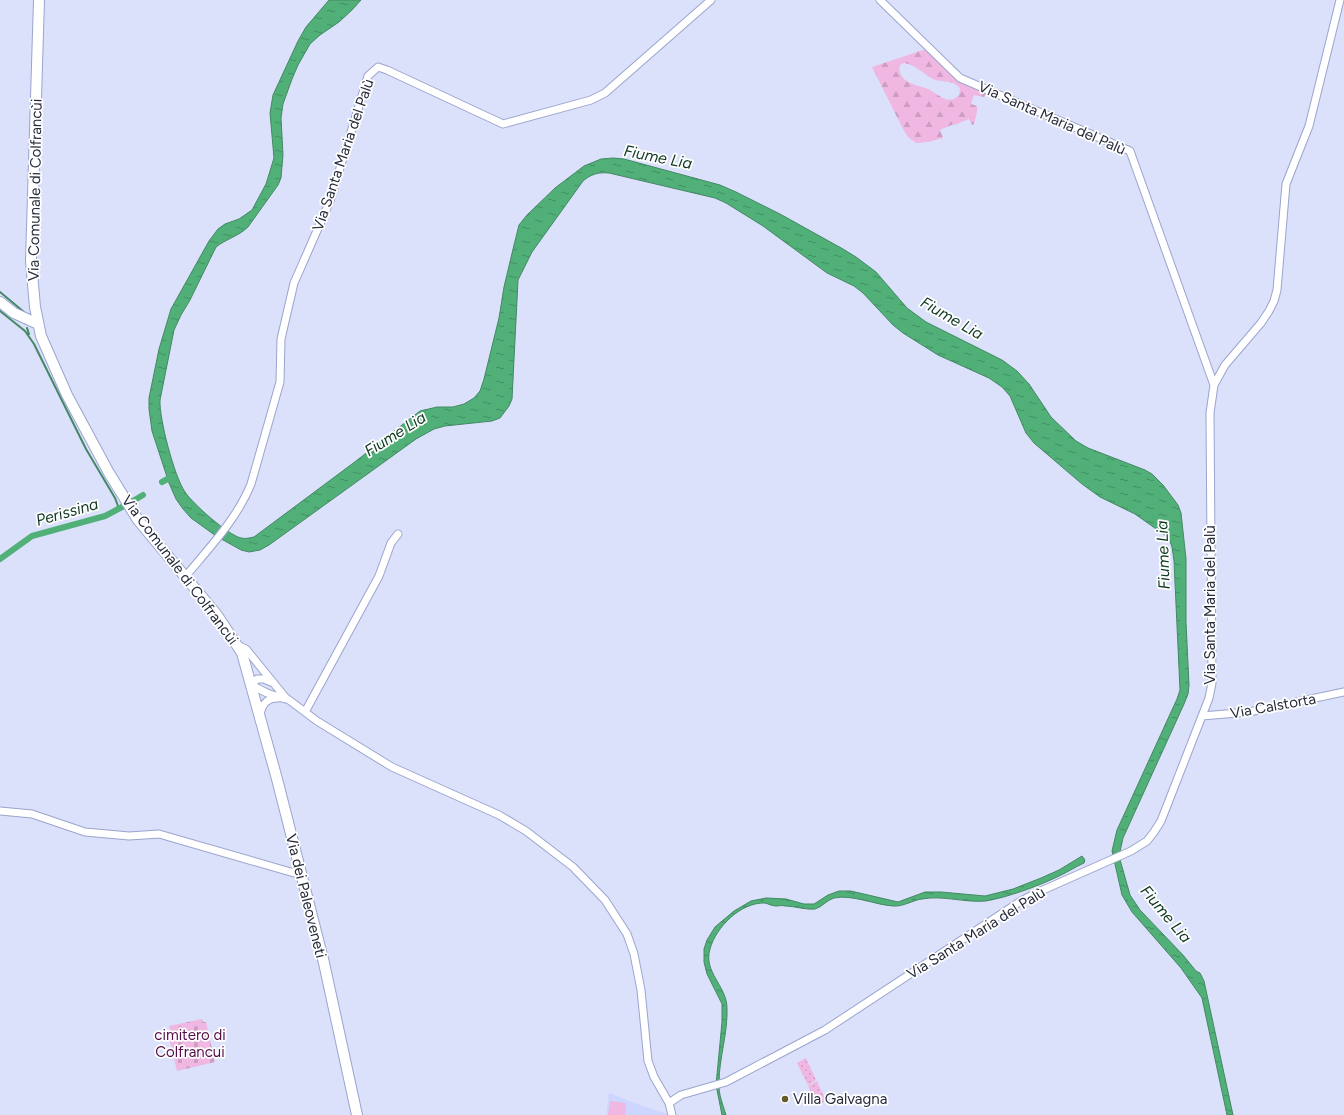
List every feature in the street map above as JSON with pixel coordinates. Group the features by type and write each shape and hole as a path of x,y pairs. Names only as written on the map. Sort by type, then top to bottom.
{"main road":[{"name":"Via Comunale di Colfrancùi","path":"39,0 31,262 35,307 41,336 52,364 67,395 109,473 138,520 217,615 238,645 251,682"},
{"path":"0,302 14,313 38,324"},
{"name":"Via dei Paleoveneti","path":"251,682 324,963 357,1115"}],"street":[{"name":"Via Santa Maria del Palù","path":"185,577 229,522 252,484 280,382 281,339 294,284 330,201 368,76 373,70 378,67 387,70 503,124 591,100 605,93 712,0"},
{"name":"Via Santa Maria del Palù","path":"880,0 960,78 1130,151 1214,385"},
{"name":"Via Santa Maria del Palù","path":"669,1103 681,1095 726,1082 825,1030 1021,901 1123,855 1147,841 1161,821 1209,698 1212,683 1210,413 1214,385 1225,365 1261,323 1274,301 1277,290 1286,184 1309,126 1340,0"},
{"path":"306,712 379,576 391,543 398,534"},
{"path":"238,645 246,649 285,699"},
{"path":"271,682 264,679 257,679 251,682 267,693 285,699 350,742 392,767 499,815 526,831 573,867 600,894 616,915 627,934 634,954 641,990 648,1061 654,1077 669,1103 672,1115"},
{"name":"Via Calstorta","path":"1202,716 1248,712 1344,692"},
{"path":"260,717 262,707 267,701 274,698 285,699"},
{"path":"0,811 32,814 85,832 129,836 159,834 301,875"}],"shaded area":[{"path":"609,1093 667,1114 667,1115 606,1115"}],"green space":[{"path":"929,48 941,62 987,91 984,97 974,95 971,104 977,106 977,112 974,124 972,125 969,119 940,130 943,138 928,142 916,143 908,137 903,129 872,67","holes":["904,63 916,67 933,79 954,83 960,88 959,95 951,100 943,98 928,89 908,82 901,75 900,71 900,65"]},
{"name":"cimitero di Colfrancui","path":"202,1019 203,1022 206,1022 215,1062 177,1071 168,1034 171,1033 169,1026"},
{"path":"806,1058 816,1080 808,1085 797,1063"},
{"path":"817,1081 826,1101 818,1105 808,1086"},
{"path":"610,1101 626,1103 625,1115 608,1115"}],"water":[{"name":"Fiume Lia","path":"329,0 361,0 339,22 310,44 298,65 283,104 281,118 283,155 281,178 278,185 248,227 241,233 216,247 174,330 160,400 160,408 172,461 181,484 189,497 211,518 235,536 241,538 254,537 420,411 437,407 453,407 464,404 474,398 480,391 484,379 519,225 527,215 555,188 584,166 601,159 624,159 720,185 780,214 843,249 876,272 907,308 926,322 1002,360 1017,371 1029,384 1051,417 1076,441 1088,448 1152,474 1163,485 1178,505 1181,513 1186,559 1188,694 1123,838 1119,856 1130,895 1140,910 1183,955 1196,971 1200,973 1204,981 1233,1115 1227,1115 1202,998 1181,968 1132,912 1122,895 1112,851 1117,830 1180,690 1174,561 1170,541 1166,536 1135,514 1100,497 1082,484 1034,443 1026,433 1010,396 1002,387 989,378 938,355 903,333 854,286 827,273 763,226 726,203 715,198 609,173 598,173 592,175 583,181 532,252 518,280 512,399 509,406 500,418 492,421 445,426 434,429 416,439 260,550 249,552 241,550 216,536 191,518 183,509 176,499 169,483 152,431 149,398 159,349 171,309 209,241 218,229 225,224 239,219 252,210 266,184 274,158 270,113 273,95 306,27"},
{"path":"1082,856 1085,860 1084,863 1057,877 1022,891 986,901 930,898 893,906 841,897 831,899 815,909 775,906 765,903 756,904 739,911 731,917 718,932 710,949 709,957 712,972 726,1000 727,1008 726,1027 719,1074 719,1091 726,1115 722,1115 716,1085 722,1022 722,1004 707,974 704,962 704,949 707,940 715,927 734,911 751,901 766,898 786,899 804,904 814,904 828,895 839,891 851,891 898,902 925,892 985,896 1013,889 1041,878 1059,870"}],"waterway":[{"path":"0,292 24,312"},
{"path":"0,311 25,331 34,344 86,449 115,498 118,506 115,511"},
{"path":"27,328 29,334"},
{"name":"Perissina","path":"162,482 173,476"},
{"name":"Perissina","path":"133,501 143,495"},
{"name":"Perissina","path":"0,559 32,536 105,516 122,507"}],"place":[{"name":"Villa Galvagna","path":"785,1099"}]}
